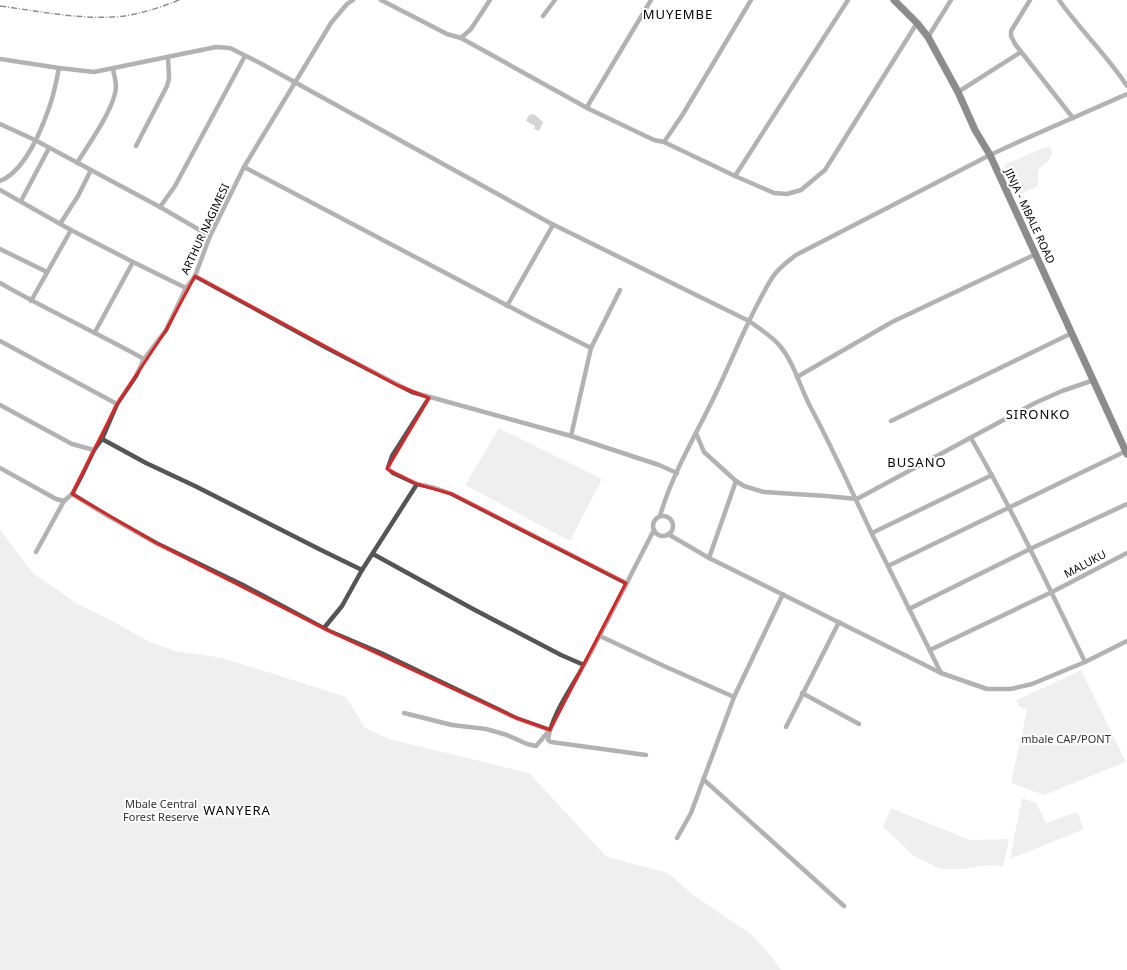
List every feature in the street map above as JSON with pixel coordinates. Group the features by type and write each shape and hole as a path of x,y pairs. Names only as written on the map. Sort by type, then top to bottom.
{"main road":[{"name":"JINJA - MBALE ROAD","path":"894,0 917,23 928,37 958,92 1036,254 1126,452"}],"street":[{"name":"ARTHUR NAGIMESI","path":"72,494 94,450 102,438 117,404 136,376 144,359 166,330 186,288 195,276 210,236 244,167 331,23 353,0"},
{"path":"381,0 447,34 461,38 587,107 654,140 664,142 774,193 786,194 801,190 825,170 917,23"},
{"path":"461,38 471,29 490,0"},
{"path":"543,16 555,0"},
{"path":"587,107 651,0"},
{"path":"664,142 683,114 751,0"},
{"path":"735,176 848,0"},
{"path":"928,37 951,0"},
{"path":"1030,0 1011,31 1011,36 1021,52 1073,118"},
{"path":"1059,0 1102,50 1127,86"},
{"path":"0,59 86,72 113,69 216,46 230,48 295,82 553,225 749,322 763,331 780,345 785,353 808,404 857,499 909,610 941,673"},
{"path":"958,92 1021,52"},
{"path":"160,207 175,186 245,56"},
{"path":"136,146 167,86 169,79 168,57"},
{"path":"0,181 7,178 17,169 35,140 50,107 59,68"},
{"path":"77,163 110,106 116,88 113,69"},
{"path":"660,516 666,516 672,520 672,530 665,536 658,535 654,530 653,523 660,516 663,504 677,473 749,322 772,277 781,266 796,255 990,156 1127,94"},
{"path":"0,124 35,140 160,207 210,236"},
{"path":"21,201 49,148"},
{"path":"244,167 508,306 592,348"},
{"path":"60,224 78,196 90,170"},
{"path":"0,190 71,230 186,288"},
{"path":"508,306 553,225"},
{"path":"31,301 71,230"},
{"path":"0,249 47,272"},
{"path":"797,377 892,322 1036,254"},
{"path":"95,332 133,262"},
{"path":"195,276 397,385 429,398 502,416 571,436 663,466 677,473"},
{"path":"0,283 31,301 95,332 144,359"},
{"path":"571,436 592,348 620,290"},
{"path":"891,421 1072,333"},
{"path":"0,341 117,404"},
{"path":"696,433 704,452 736,481 749,488 764,492 857,499 1035,403 1062,391 1094,380"},
{"path":"429,398 392,456 388,466 389,470 417,484 452,494 626,583"},
{"path":"0,406 72,444 94,450"},
{"path":"102,438 146,463 362,570"},
{"path":"971,438 992,475 1052,592 1085,662"},
{"path":"888,566 1126,452"},
{"path":"0,468 56,499 64,501"},
{"path":"872,533 992,475"},
{"path":"709,558 736,481"},
{"path":"324,628 342,606 362,570 417,484"},
{"path":"36,552 64,501 72,494 108,516 156,542 244,585 324,628 516,718 550,730"},
{"path":"909,610 1030,549 1127,504"},
{"path":"646,755 551,742 548,740 550,730 558,713 600,636 654,530"},
{"path":"668,534 709,558 941,673 986,690 1003,690 1032,684 1085,662 1127,641"},
{"name":"MALUKU","path":"930,650 1052,592 1127,553"},
{"path":"373,554 473,609 561,655 584,665"},
{"path":"677,838 691,813 734,697 783,594"},
{"path":"786,727 839,622"},
{"path":"600,636 734,697"},
{"path":"802,693 859,724"},
{"path":"404,713 452,725 486,729 536,746 550,730"},
{"path":"703,779 844,906"}],"highlighted area":[{"path":"195,276 397,385 429,398 387,469 417,484 452,494 626,583 550,730 516,718 329,631 156,543 72,494 117,404 166,330"}],"green space":[{"path":"1046,147 1051,147 1052,154 1047,163 1038,170 1038,186 1018,195 1004,165"},
{"path":"499,428 602,479 570,541 465,485"},
{"name":"Mbale Central Forest Reserve","path":"0,530 34,574 79,605 103,616 150,642 175,651 223,658 346,697 365,728 389,739 529,773 607,857 668,873 692,894 752,935 771,956 781,970 0,970"},
{"name":"mbale CAP/PONT","path":"1081,670 1126,762 1044,795 1011,783 1027,710 1018,706 1017,700"},
{"path":"1022,798 1036,803 1046,823 1077,812 1084,829 1010,859"},
{"path":"891,808 970,840 1009,839 1003,866 986,865 964,869 941,869 914,856 883,827"}],"shaded area":[{"path":"534,114 543,122 539,131 534,129 535,126 526,121 529,115"}],"railway":[{"path":"0,6 71,16 113,17 147,11 179,0"}],"district":[{"name":"MUYEMBE","path":"678,14"},
{"name":"SIRONKO","path":"1038,414"},
{"name":"BUSANO","path":"917,462"},
{"name":"WANYERA","path":"237,810"}]}
